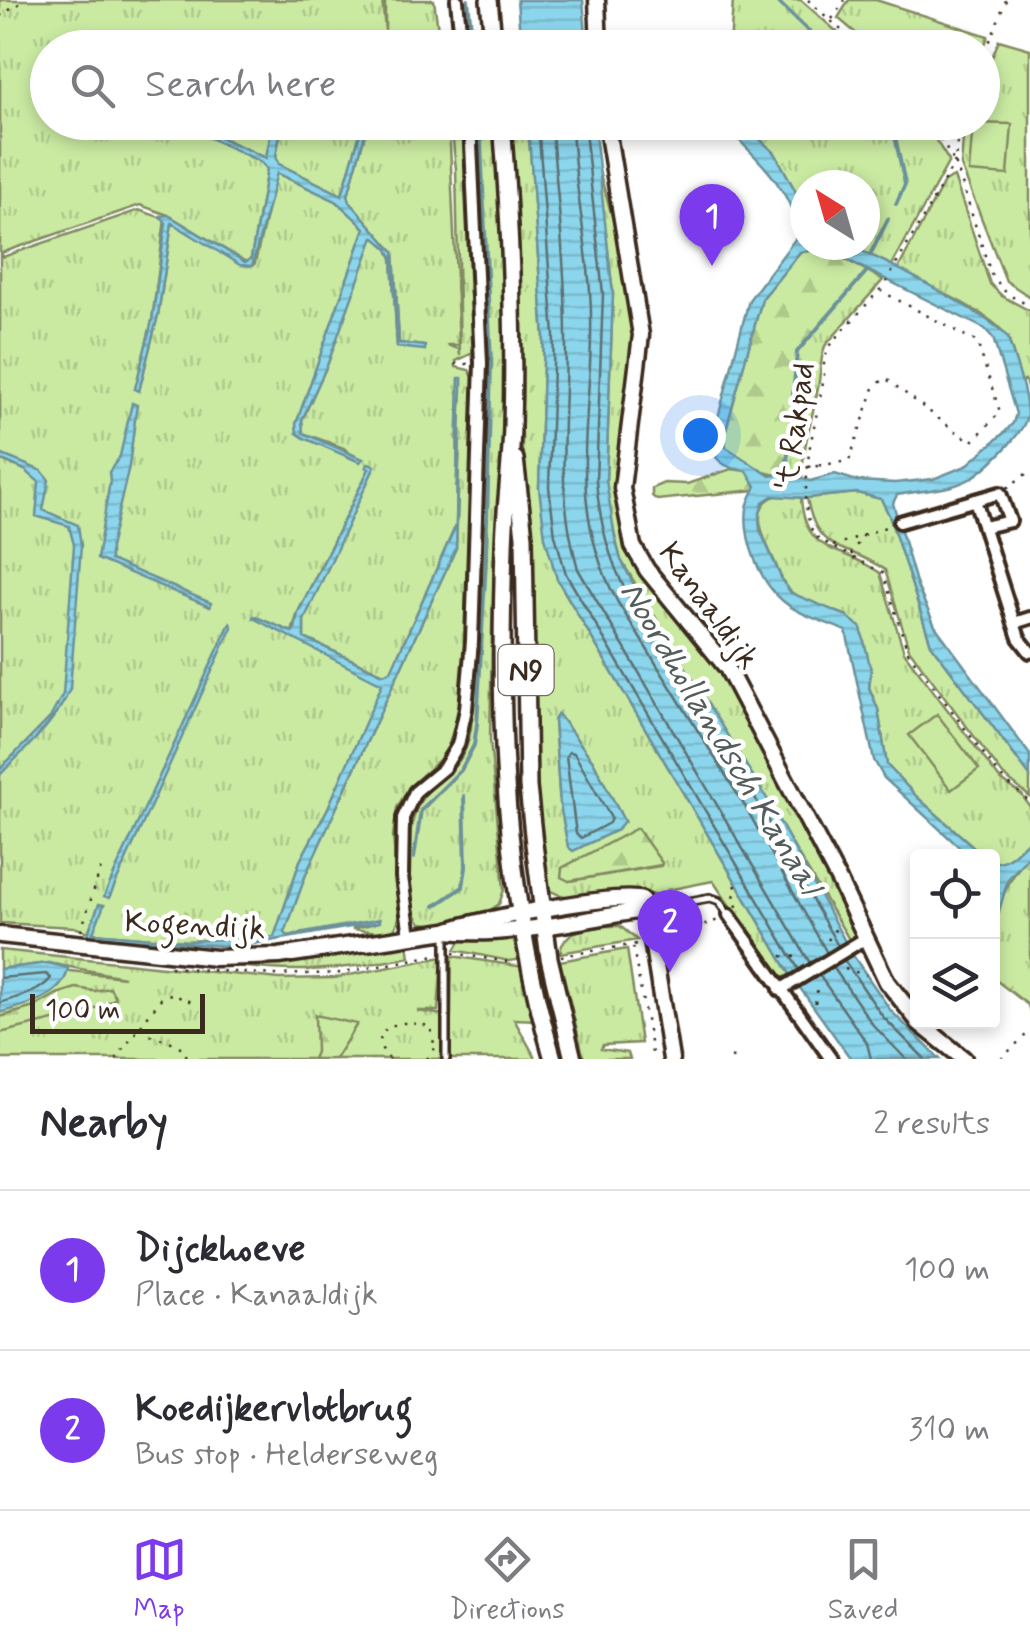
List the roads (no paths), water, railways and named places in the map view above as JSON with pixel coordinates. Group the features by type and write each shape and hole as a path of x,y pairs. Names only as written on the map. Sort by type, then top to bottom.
{"main road":[{"path":"489,0 492,30"},
{"name":"N9","path":"503,140 512,430 504,550 502,707 509,848 527,962 553,1059"},
{"name":"N9","path":"512,430 524,536 528,786 548,958 573,1059"}],"street":[{"path":"457,0 460,30"},
{"path":"596,0 598,30"},
{"path":"410,936 402,877 403,818 415,792 452,757 458,745 466,709 472,641 481,364 471,140"},
{"name":"Kanaaldijk","path":"609,140 641,335 622,488 630,533 647,570 727,668 861,941 910,1011"},
{"path":"900,522 1000,493 1010,520 984,526"},
{"path":"975,500 1019,638 1030,652"},
{"path":"1014,623 1030,618"},
{"name":"Kogendijk","path":"0,935 215,958 253,958 446,931 468,923 542,918 632,897 642,900 647,910"},
{"path":"647,910 671,1059"},
{"path":"730,917 784,987 831,1059"},
{"path":"784,987 861,941"},
{"name":"Kanaaldijk","path":"928,1029 964,1059"}],"lane":[{"path":"647,910 710,898 719,901 730,917"},
{"path":"446,931 446,1059"}],"water":[{"path":"517,0 583,0 586,30 520,30"},
{"path":"215,140 226,140 266,158 270,140 279,140 279,164 342,195 358,140 363,140 348,195 350,202 394,252 399,343 425,346 425,350 397,347 392,258 374,237 328,363 302,420 303,433 363,459 360,462 304,438 297,433 296,424 365,228 336,201 277,173 252,266 240,265 172,223 158,315 139,391 135,389 152,321 166,223 161,216 168,215 245,262 251,259 267,169 261,162"},
{"name":"Noordhollandsch Kanaal","path":"529,140 596,140 613,294 606,480 621,560 766,797 852,954 891,1011 940,1059 851,1059 790,974 557,579 545,537 539,488 544,336"},
{"path":"738,140 761,140 775,153 790,181 790,206 780,186"},
{"path":"790,246 790,260 794,260 762,299 725,433 726,447 770,476 786,474 810,481 835,474 857,481 895,483 933,479 966,466 1013,423 1016,414 993,338 985,329 847,260 880,260 957,301 1008,338 1026,405 1020,431 966,481 897,495 893,503 917,586 935,626 1030,755 1030,776 931,644 881,499 857,493 807,498 772,496 763,502 759,517 760,530 791,593 847,616 861,628 871,670 869,688 878,709 887,765 976,849 961,849 884,778 874,760 846,631 789,606 774,593 754,559 746,520 756,486 747,471 725,465 710,448 749,300"},
{"path":"459,378 456,548 306,874 285,933 288,936 380,922 235,947 87,936 99,904 104,905 93,933 187,941 274,937 300,861 328,808 382,684 253,618 292,632 295,629 298,613 369,463 375,466 304,620 304,638 383,674 391,671 456,525"},
{"path":"132,403 137,405 129,466 110,560 211,603 210,607 97,559 109,472 120,456"},
{"path":"0,454 42,471 49,480 43,510 78,525 81,545 70,689 48,724 0,775 0,769 50,718 63,694 74,545 69,526 36,516 39,482 25,470 0,459"},
{"path":"230,623 232,627 109,898 104,896"},
{"path":"558,714 593,761 624,821 617,830 573,851 568,847 560,805 554,720"},
{"path":"1030,839 1030,854 1008,879 1000,908 1000,861"},
{"path":"48,963 68,968 59,987 42,999 0,1013 0,969"}],"waterway":[{"path":"468,0 471,30"},
{"path":"776,0 807,30"},
{"path":"414,858 421,810 461,770 474,745 477,724 491,362 481,140"},
{"path":"896,140 905,184 896,204"},
{"path":"880,235 888,219"},
{"path":"786,474 797,352 867,271"},
{"path":"435,906 463,887 464,796"}],"place":[{"name":"Dijckhoeve","path":"712,266"},
{"name":"Koedijkervlotbrug","path":"670,972"}]}
